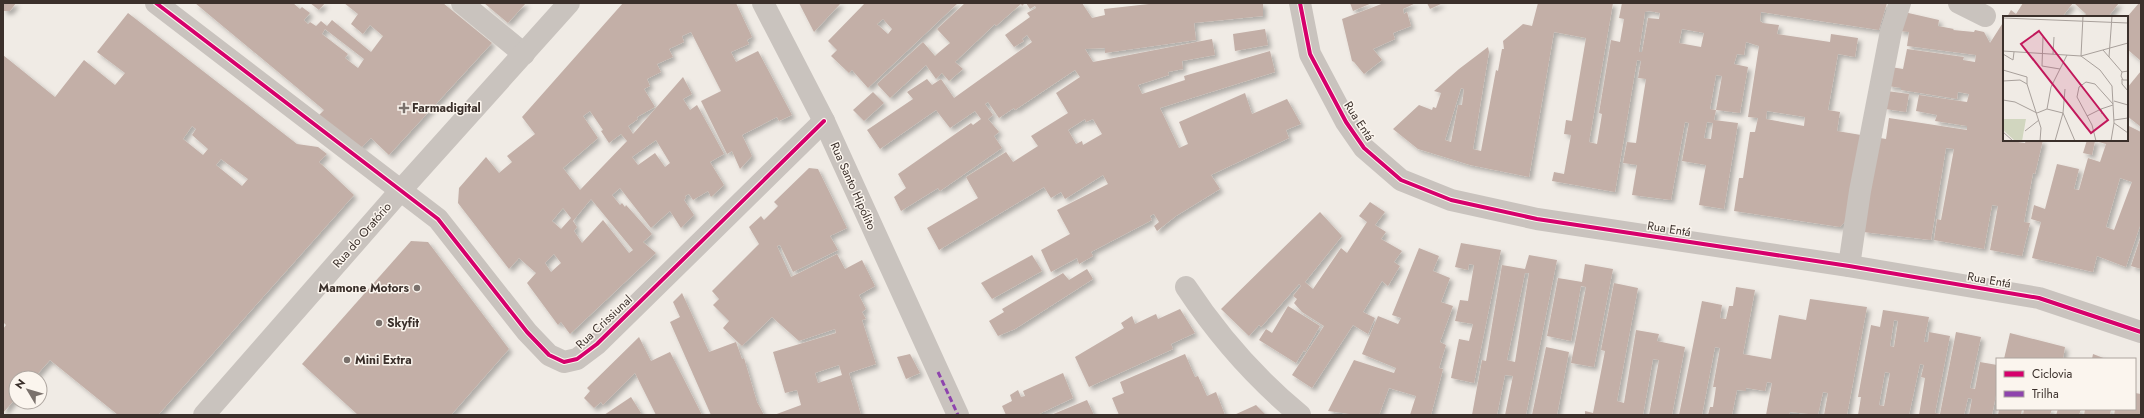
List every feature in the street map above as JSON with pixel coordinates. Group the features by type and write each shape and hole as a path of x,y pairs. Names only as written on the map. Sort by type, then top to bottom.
{"street":[{"name":"Rua Crissiunal","path":"156,3 438,219 527,332 549,355 564,362 577,360 597,344 824,121"},
{"path":"462,3 524,54"},
{"name":"Rua do Oratório","path":"204,415 401,190 569,3"},
{"name":"Rua Santo Hipólito","path":"763,3 824,121 958,415"},
{"name":"Rua Entá","path":"1300,3 1310,54 1346,122 1364,148 1401,180 1450,200 1537,219 1849,266 2039,298 2141,332"},
{"path":"1849,266 1860,191 1888,47 1900,3"},
{"path":"1959,3 1985,16"},
{"path":"1186,287 1210,324 1242,362 1300,415"}],"building":[{"path":"3,3 16,3 10,11 3,11"},
{"path":"195,3 293,3 300,9 302,7 310,13 304,20 308,24 310,22 316,26 321,21 327,26 332,20 371,52 383,36 370,25 363,34 351,24 358,14 344,3 443,3 492,43 389,155 371,138 361,148 319,115 324,110","holes":["325,29 364,59 358,68 345,58 348,54 322,34"]},
{"path":"310,3 325,3 319,10"},
{"path":"484,3 526,3 508,23"},
{"path":"623,3 736,3 752,37 747,40 749,44 731,52 736,62 758,51 792,115 779,121 777,117 742,135 752,156 740,169 732,151 727,154 701,101 721,91 691,32 682,36 684,42 669,49 673,57 657,64 661,72 647,79 650,86 644,89 655,107 637,117 638,119 628,126 633,134 683,77 692,94 683,99 690,110 697,105 724,154 710,162 724,185 711,197 708,191 693,200 689,194 685,196 686,198 684,200 694,215 681,228 670,211 651,228 620,188 612,195 620,205 622,203 625,207 626,205 652,234 643,242 656,253 570,334 561,322 558,325 527,283 536,273 519,258 509,269 458,203 459,188 486,157 499,173 512,162 507,156 535,134 522,117","holes":["590,111 603,130 601,131 609,143 621,134 627,141 580,190 563,168 598,138 583,116","656,140 670,163 665,167 655,153 638,165 632,157","591,199 633,250 629,253 603,220 582,243 574,231 577,227 573,221","563,208 571,218 561,229 552,221","554,254 561,263 551,272 545,263"]},
{"path":"799,3 841,3 814,32"},
{"path":"865,3 958,3 868,88 852,70 849,73 831,56 837,50 828,41","holes":["883,19 892,29 888,34 877,24"]},
{"path":"965,3 1025,3 1022,6 1021,4 996,26 995,24 955,62 963,69 949,81 942,73 936,79 926,65 890,98 877,84 923,42 935,56 950,43 937,29"},
{"path":"1026,3 1082,3 1092,18 1105,15 1104,9 1158,3 1263,3 1263,16 1194,23 1196,40 1105,53 1105,48 1085,49 1093,62 1212,39 1215,55 1182,61 1183,69 1168,72 1169,75 1138,85 1142,94 1185,80 1184,76 1270,51 1275,72 1160,108 1179,148 1188,144 1179,122 1245,93 1252,114 1287,99 1301,124 1286,130 1289,138 1211,175 1220,189 1176,216 1157,231 1154,226 1159,222 1154,214 1150,216 1152,220 1091,252 1093,256 1079,264 1077,258 1051,272 1041,250 1070,234 1057,210 1108,184 1103,175 1065,199 1061,192 1051,198 1044,187 939,250 927,228 978,198 966,177 1006,152 1013,162 1038,146 1031,136 1068,113 1056,93 1080,77 1075,70 1015,110 1014,108 999,118 988,102 985,104 993,115 988,119 999,132 994,136 1002,148 940,191 938,188 901,211 894,197 906,188 898,174 971,123 973,125 981,119 975,111 950,128 936,110 880,149 867,130 913,99 907,92 927,79 932,85 941,79 954,98 1032,42 1027,35 1022,39 1024,41 1014,47 1005,35 1030,17 1027,13 1036,8 1035,6 1030,9","holes":["1085,119 1086,122 1093,119 1102,134 1083,145 1082,141 1076,144 1068,130"]},
{"path":"1350,3 1372,3 1353,11"},
{"path":"1384,3 1416,3 1403,9 1404,14 1407,12 1411,26 1393,33 1395,39 1373,49 1382,60 1364,74 1352,61 1342,19"},
{"path":"1427,3 1443,3 1430,9"},
{"path":"1538,3 1613,3 1589,142 1597,144 1602,114 1599,113 1611,40 1620,42 1624,19 1619,18 1622,3 1887,3 1879,30 1761,12 1760,21 1763,23 1779,25 1777,34 1830,42 1831,34 1858,38 1855,57 1838,54 1828,110 1840,112 1837,131 1861,135 1846,221 1840,227 1734,211 1739,178 1743,178 1750,132 1755,132 1758,118 1748,117 1759,46 1746,42 1744,55 1737,54 1734,64 1748,67 1740,113 1716,110 1714,120 1738,123 1724,209 1699,205 1706,165 1682,161 1689,123 1685,122 1671,200 1632,195 1637,165 1623,163 1627,142 1636,143 1646,79 1638,78 1641,61 1637,60 1615,192 1552,181 1554,172 1564,174 1571,135 1564,134 1566,120 1572,121 1586,38 1554,32 1529,177 1470,165 1418,149 1393,129 1419,105 1432,110 1433,107 1436,108 1441,93 1434,91 1459,69 1488,47 1489,52 1473,149 1481,151 1496,70 1498,71 1502,49 1504,49 1503,41 1523,24 1532,26","holes":["1649,11 1660,13 1659,19 1648,18 1642,52 1639,52 1645,12","1682,29 1704,33 1701,47 1679,43","1716,75 1722,76 1716,110 1710,109","1461,88 1464,89 1462,105 1458,105 1451,142 1445,140","1767,111 1805,117 1804,126 1766,119","1707,122 1713,123 1711,139 1704,138"]},
{"path":"2023,3 2073,3 2063,16 2008,16 2011,10 2016,14"},
{"path":"2074,3 2119,3 2109,16 2084,16 2086,14"},
{"path":"2139,3 2141,3 2141,61 2128,50 2128,16"},
{"path":"1904,12 1939,20 1938,26 1954,29 1953,30 1974,32 1975,30 1984,32 1990,43 2003,23 2003,141 2025,143 2026,141 2043,141 2035,174 2033,173 2024,222 2030,223 2022,256 1990,250 1998,206 1992,205 1984,249 1934,240 1937,219 1941,220 1954,149 1946,148 1931,240 1863,232 1880,138 1886,139 1889,118 1967,130 1967,126 1935,121 1937,115 1916,111 1919,95 1967,102 1969,94 1958,92 1957,99 1901,90 1901,88 1888,86 1891,67 1903,69 1907,49 1964,57 1963,60 1975,62 1976,55 1907,46 1909,32 1898,31"},
{"path":"128,13 297,144 318,147 327,154 319,162 354,195 158,415 118,415 50,360 41,370 8,370 8,407 3,413 3,329 6,325 3,322 3,55 55,97 84,60 115,85 125,73 97,52","holes":["192,126 196,129 192,135 208,149 203,155 183,139","221,159 248,179 242,186 216,165"]},
{"path":"1265,29 1268,45 1235,51 1233,34"},
{"path":"2141,71 2141,127 2128,117 2128,87"},
{"path":"1887,91 1909,94 1906,112 1885,109"},
{"path":"873,92 884,103 864,121 853,110"},
{"path":"2128,126 2141,132 2141,223 2126,267 2097,256 2093,272 2032,258 2041,222 2031,219 2034,205 2045,209 2057,164 2079,169 2074,189 2079,190 2088,158 2100,162 2106,144 2095,141 2128,141","holes":["2120,178 2132,182 2114,230 2106,227"]},
{"path":"2087,141 2095,141 2092,155 2083,153"},
{"path":"809,168 818,169 847,228 830,236 838,250 793,272 780,245 777,246 791,277 837,254 845,269 862,260 875,286 859,295 866,309 862,312 866,319 862,320 876,364 849,373 861,415 774,415 801,405 797,390 785,393 773,352 836,333 835,329 799,341 772,317 742,346 723,328 729,321 713,305 719,299 712,291 759,244 749,227 761,216 764,220 778,206 774,202","holes":["839,365 842,375 818,383 815,373"]},
{"path":"1370,202 1385,212 1375,225 1386,232 1381,239 1402,251 1394,262 1400,266 1388,286 1382,281 1363,312 1375,318 1368,334 1353,325 1312,388 1292,375 1324,326 1302,312 1294,303 1297,299 1293,296 1301,286 1299,284 1261,327 1259,325 1249,336 1221,309 1320,212 1342,236 1305,282 1313,289 1341,248 1347,253 1367,222 1359,216"},
{"path":"2141,236 2141,269 2131,266"},
{"path":"411,241 428,242 509,349 451,415 358,415 302,364"},
{"path":"1461,243 1501,250 1474,383 1451,378 1459,339 1469,341 1473,324 1455,321 1460,300 1468,301 1474,265 1469,264 1468,270 1455,267"},
{"path":"1419,248 1439,256 1433,271 1450,278 1441,302 1453,306 1440,342 1446,345 1439,368 1443,369 1431,415 1410,415 1416,396 1389,388 1379,415 1357,415 1328,411 1354,360 1394,373 1396,368 1362,354 1378,316 1398,324 1401,318 1392,315"},
{"path":"1032,255 1042,271 992,299 981,283"},
{"path":"1529,255 1557,260 1526,415 1505,415 1513,376 1505,375 1497,415 1472,415 1482,360 1486,361 1502,265 1525,269","holes":["1525,273 1529,273 1515,362 1507,360"]},
{"path":"1585,264 1613,269 1594,367 1571,363 1586,287 1581,286 1571,341 1547,336 1558,278 1582,282"},
{"path":"1087,269 1093,279 1015,329 998,336 989,321 1004,312 1002,309 1063,273 1069,280"},
{"path":"1614,283 1638,288 1617,401 1624,403 1636,330 1659,334 1657,341 1685,347 1672,415 1649,415 1659,360 1653,359 1643,415 1585,415 1585,411 1593,413 1605,351 1601,350"},
{"path":"1736,287 1755,290 1743,354 1771,359 1779,315 1806,320 1810,299 1867,307 1847,415 1824,415 1828,393 1823,392 1818,415 1790,412 1789,415 1766,415 1772,383 1767,382 1765,391 1746,388 1746,391 1737,390 1732,415 1708,415 1710,407 1713,407 1716,387 1713,387 1720,348 1715,347 1702,415 1679,415 1702,301 1722,305 1720,318 1726,319 1729,306 1733,306"},
{"path":"682,293 709,352 736,342 742,359 744,358 757,402 764,415 711,415 670,322 680,317 673,302"},
{"path":"1288,306 1320,326 1305,352 1304,350 1296,363 1259,340 1266,329 1272,333"},
{"path":"1180,309 1195,333 1171,344 1173,349 1089,387 1075,357 1124,328 1121,323 1132,316 1135,324 1156,314 1158,319"},
{"path":"1883,310 1929,317 1924,342 1928,342 1929,332 1950,336 1935,413 1940,414 1956,332 1981,337 1970,388 1975,389 1980,362 1996,365 1996,395 1992,415 1969,415 1972,399 1968,398 1964,415 1919,415 1925,378 1921,377 1924,365 1920,364 1909,415 1858,415 1861,397 1858,397 1871,325 1880,327","holes":["1894,320 1898,321 1894,347 1890,346","1885,372 1890,373 1884,406 1879,405"]},
{"path":"2010,333 2065,347 2063,358 2004,358"},
{"path":"639,337 651,361 670,352 702,415 656,415 635,373 603,405 601,402 594,408 584,398 590,391 587,388"},
{"path":"1546,347 1569,352 1557,415 1532,415"},
{"path":"910,354 920,373 906,379 897,357"},
{"path":"1185,354 1195,377 1198,376 1207,396 1216,392 1225,415 1119,415 1112,398 1124,393 1120,382"},
{"path":"2093,354 2103,358 2092,358"},
{"path":"1063,373 1073,398 1037,415 1006,415 1002,406 1012,401 1010,395 1018,390 1021,397 1025,396 1023,391"},
{"path":"2136,393 2141,394 2141,415 2114,415 2115,410 2136,410"},
{"path":"631,397 641,413 639,415 604,415"},
{"path":"1087,400 1094,415 1051,415"},
{"path":"1256,405 1266,415 1234,415"},
{"path":"1999,410 2022,410 2021,415 1998,415"},
{"path":"2024,410 2052,410 2050,415 2023,415"},
{"path":"2058,410 2081,410 2079,415 2056,415"},
{"path":"2085,410 2111,410 2110,415 2084,415"}],"marked path":[{"path":"938,372 958,415"}],"cycle path":[{"path":"156,3 438,219 527,332 549,355 564,362 577,359 597,344 824,121"},
{"path":"1300,3 1310,54 1346,122 1364,148 1401,180 1451,200 1537,219 1849,266 2039,298 2141,332"}],"place":[{"name":"Farmadigital","path":"404,108"},
{"name":"Mamone Motors","path":"417,288"},
{"name":"Skyfit","path":"379,323"},
{"name":"Mini Extra","path":"347,360"}]}
